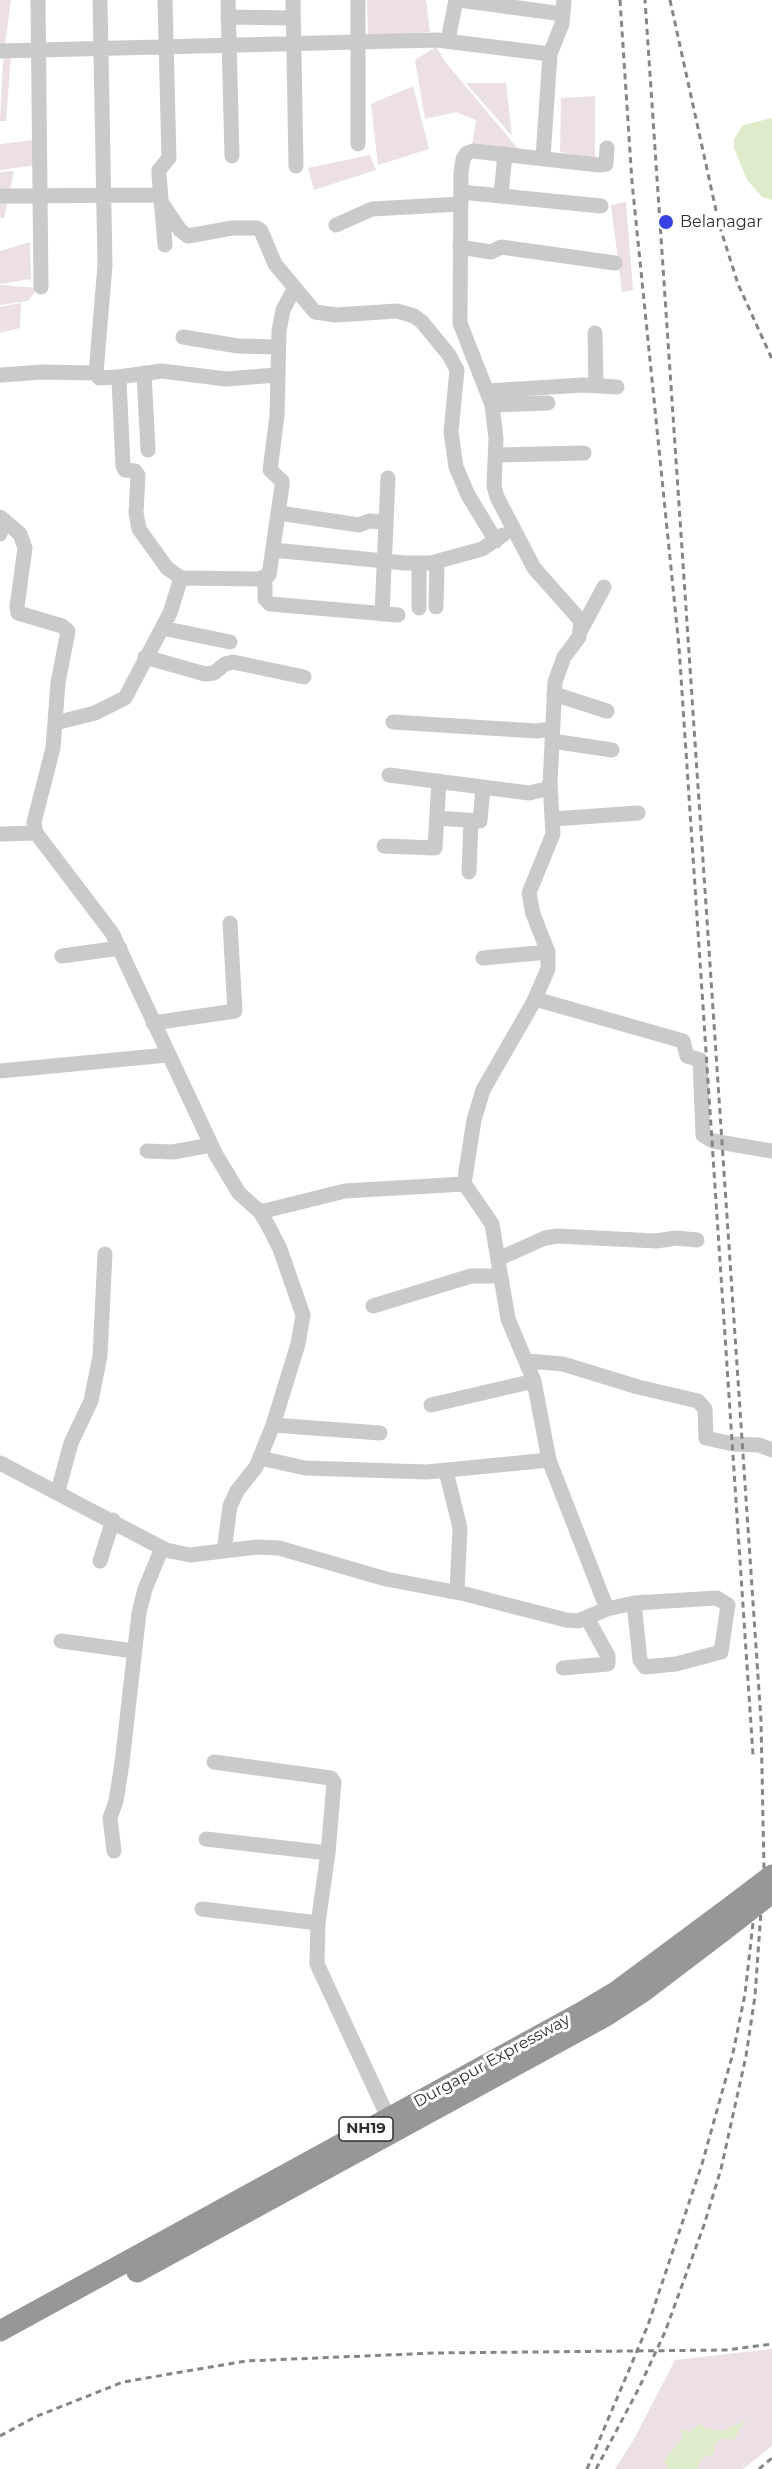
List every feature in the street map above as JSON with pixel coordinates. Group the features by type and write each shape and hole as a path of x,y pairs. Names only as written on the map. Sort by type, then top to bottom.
{"highway":[{"name":"NH19","path":"722,1922 772,1875"},
{"name":"NH19","path":"722,1922 772,1893"},
{"name":"Durgapur Expressway","path":"0,2331 617,1991 722,1922"},
{"name":"Durgapur Expressway","path":"0,2346 570,2036 643,1992 722,1922"}],"street":[{"path":"38,0 41,287"},
{"path":"100,0 105,265 96,373 99,378 170,372 226,379 277,379"},
{"path":"165,0 169,158 159,171 165,245"},
{"path":"228,0 232,156"},
{"path":"293,0 296,166"},
{"path":"358,0 358,144"},
{"path":"448,40 458,0 564,7 550,54 543,158"},
{"path":"228,17 293,18"},
{"path":"0,51 101,51 448,40 550,54"},
{"path":"505,534 494,486 496,455 489,398 460,323 463,159 467,153 473,151 599,165 606,164 608,148"},
{"path":"501,195 506,153"},
{"path":"336,225 372,209 501,195 601,206"},
{"path":"0,196 161,198"},
{"path":"161,198 180,230 188,236 232,228 257,228 261,231 270,256 294,289 310,308 324,315 387,310 414,316 449,355 457,370 451,432 456,467 464,489 550,589 576,614 582,630"},
{"path":"460,247 491,252 497,248 506,247 615,263"},
{"path":"294,289 283,310 278,347 278,407 270,470 282,481 270,570 265,578 265,598 270,603 398,615"},
{"path":"595,333 596,386"},
{"path":"183,337 238,346 278,347"},
{"path":"0,375 43,372 96,373"},
{"path":"144,373 148,450"},
{"path":"118,377 123,466 125,470 135,471 138,475 136,513 139,529 167,568 181,578 265,578"},
{"path":"489,398 596,386 617,387"},
{"path":"489,398 548,403"},
{"path":"496,455 584,453"},
{"path":"382,614 382,561 388,478"},
{"path":"279,513 359,525 369,521 385,522"},
{"path":"1,524 20,534 25,548 18,613 62,626 68,631 58,683 53,748 34,822 36,833 120,948 167,1055 211,1145 239,1193 260,1212 280,1249 303,1315 298,1344 273,1425 260,1458 237,1491 230,1506 224,1551"},
{"path":"273,550 382,561 437,562 482,549 505,534"},
{"path":"436,607 437,562"},
{"path":"419,563 419,608"},
{"path":"55,723 95,713 120,702 129,692 175,601 181,578"},
{"path":"458,1185 483,1090 535,999 548,969 529,893 551,843 553,819 544,788 547,733 559,669 604,587"},
{"path":"162,628 230,642"},
{"path":"145,657 205,674 214,673 225,664 233,662 304,677"},
{"path":"554,694 608,711"},
{"path":"393,722 547,733 612,750"},
{"path":"389,775 483,787 544,788"},
{"path":"384,846 435,848 439,781"},
{"path":"437,818 480,820 483,787"},
{"path":"553,819 638,813"},
{"path":"469,872 471,821"},
{"path":"0,834 36,833"},
{"path":"153,1023 235,1011 230,923"},
{"path":"62,956 120,948"},
{"path":"483,958 544,953"},
{"path":"535,999 683,1041 687,1056 700,1060 703,1135 713,1141 772,1151"},
{"path":"0,1071 167,1055"},
{"path":"147,1151 173,1152 211,1145"},
{"path":"260,1212 345,1191 458,1185"},
{"path":"458,1185 492,1224 498,1259 492,1275 511,1329 527,1361 542,1461 598,1613 608,1656 608,1664 563,1668"},
{"path":"498,1259 545,1238 557,1236 656,1241 682,1238 697,1240"},
{"path":"58,1491 71,1443 91,1401 100,1356 105,1254"},
{"path":"373,1306 492,1275"},
{"path":"527,1361 563,1364 638,1387 698,1401 705,1409 706,1438 733,1444 759,1445 772,1450"},
{"path":"431,1406 529,1383"},
{"path":"273,1425 380,1433"},
{"path":"260,1458 318,1469 446,1471 542,1461"},
{"path":"0,1463 58,1491 162,1548 190,1555 279,1548 386,1579 457,1592 566,1620 634,1603 704,1596 722,1600 728,1605 721,1653 676,1664 645,1667 640,1660 634,1603"},
{"path":"446,1471 460,1528 457,1592"},
{"path":"100,1562 113,1520"},
{"path":"114,1851 110,1818 118,1792 142,1599 162,1548"},
{"path":"61,1641 134,1650"},
{"path":"214,1762 331,1778 336,1787 318,1923 317,1964 388,2117"},
{"path":"207,1839 328,1853"},
{"path":"202,1909 318,1923"}],"shaded area":[{"path":"0,0 11,0 5,45 0,46"},
{"path":"367,0 426,0 430,32 368,37"},
{"path":"436,47 446,63 519,150 472,146 476,120 456,112 425,119 415,60"},
{"path":"11,55 6,121 0,121 3,60"},
{"path":"466,83 506,83 512,136"},
{"path":"413,86 429,149 378,165 371,104"},
{"path":"595,96 595,160 560,152 561,98"},
{"path":"772,118 772,200 762,197 747,180 734,148 734,139 743,125"},
{"path":"33,140 37,165 0,170 0,144"},
{"path":"370,155 376,170 314,190 308,168"},
{"path":"14,171 4,219 0,217 0,172"},
{"path":"626,202 633,290 622,292 611,205"},
{"path":"30,242 31,279 0,284 0,251"},
{"path":"0,285 38,288 28,301 0,305"},
{"path":"21,303 20,328 0,333 0,307"},
{"path":"772,2349 772,2446 743,2469 615,2469 634,2439 675,2360"},
{"path":"745,2421 734,2440 723,2438 715,2443 714,2454 701,2458 698,2469 668,2469 664,2461 683,2437 680,2428 689,2432 700,2424 705,2428 722,2431"}],"railway":[{"path":"620,0 632,182 679,647 753,1755"},
{"path":"596,2469 639,2388 665,2332 704,2225 721,2169 746,2056 755,1996 764,1869 761,1721 645,0"},
{"path":"670,0 719,224 738,284 772,359"},
{"path":"587,2469 648,2325 702,2164 733,2053 745,1994 753,1923"},
{"path":"0,2436 35,2417 123,2382 246,2361 435,2353 726,2350 772,2344"},
{"path":"759,2469 772,2458"}],"place":[{"name":"Belanagar","path":"666,222"}]}
